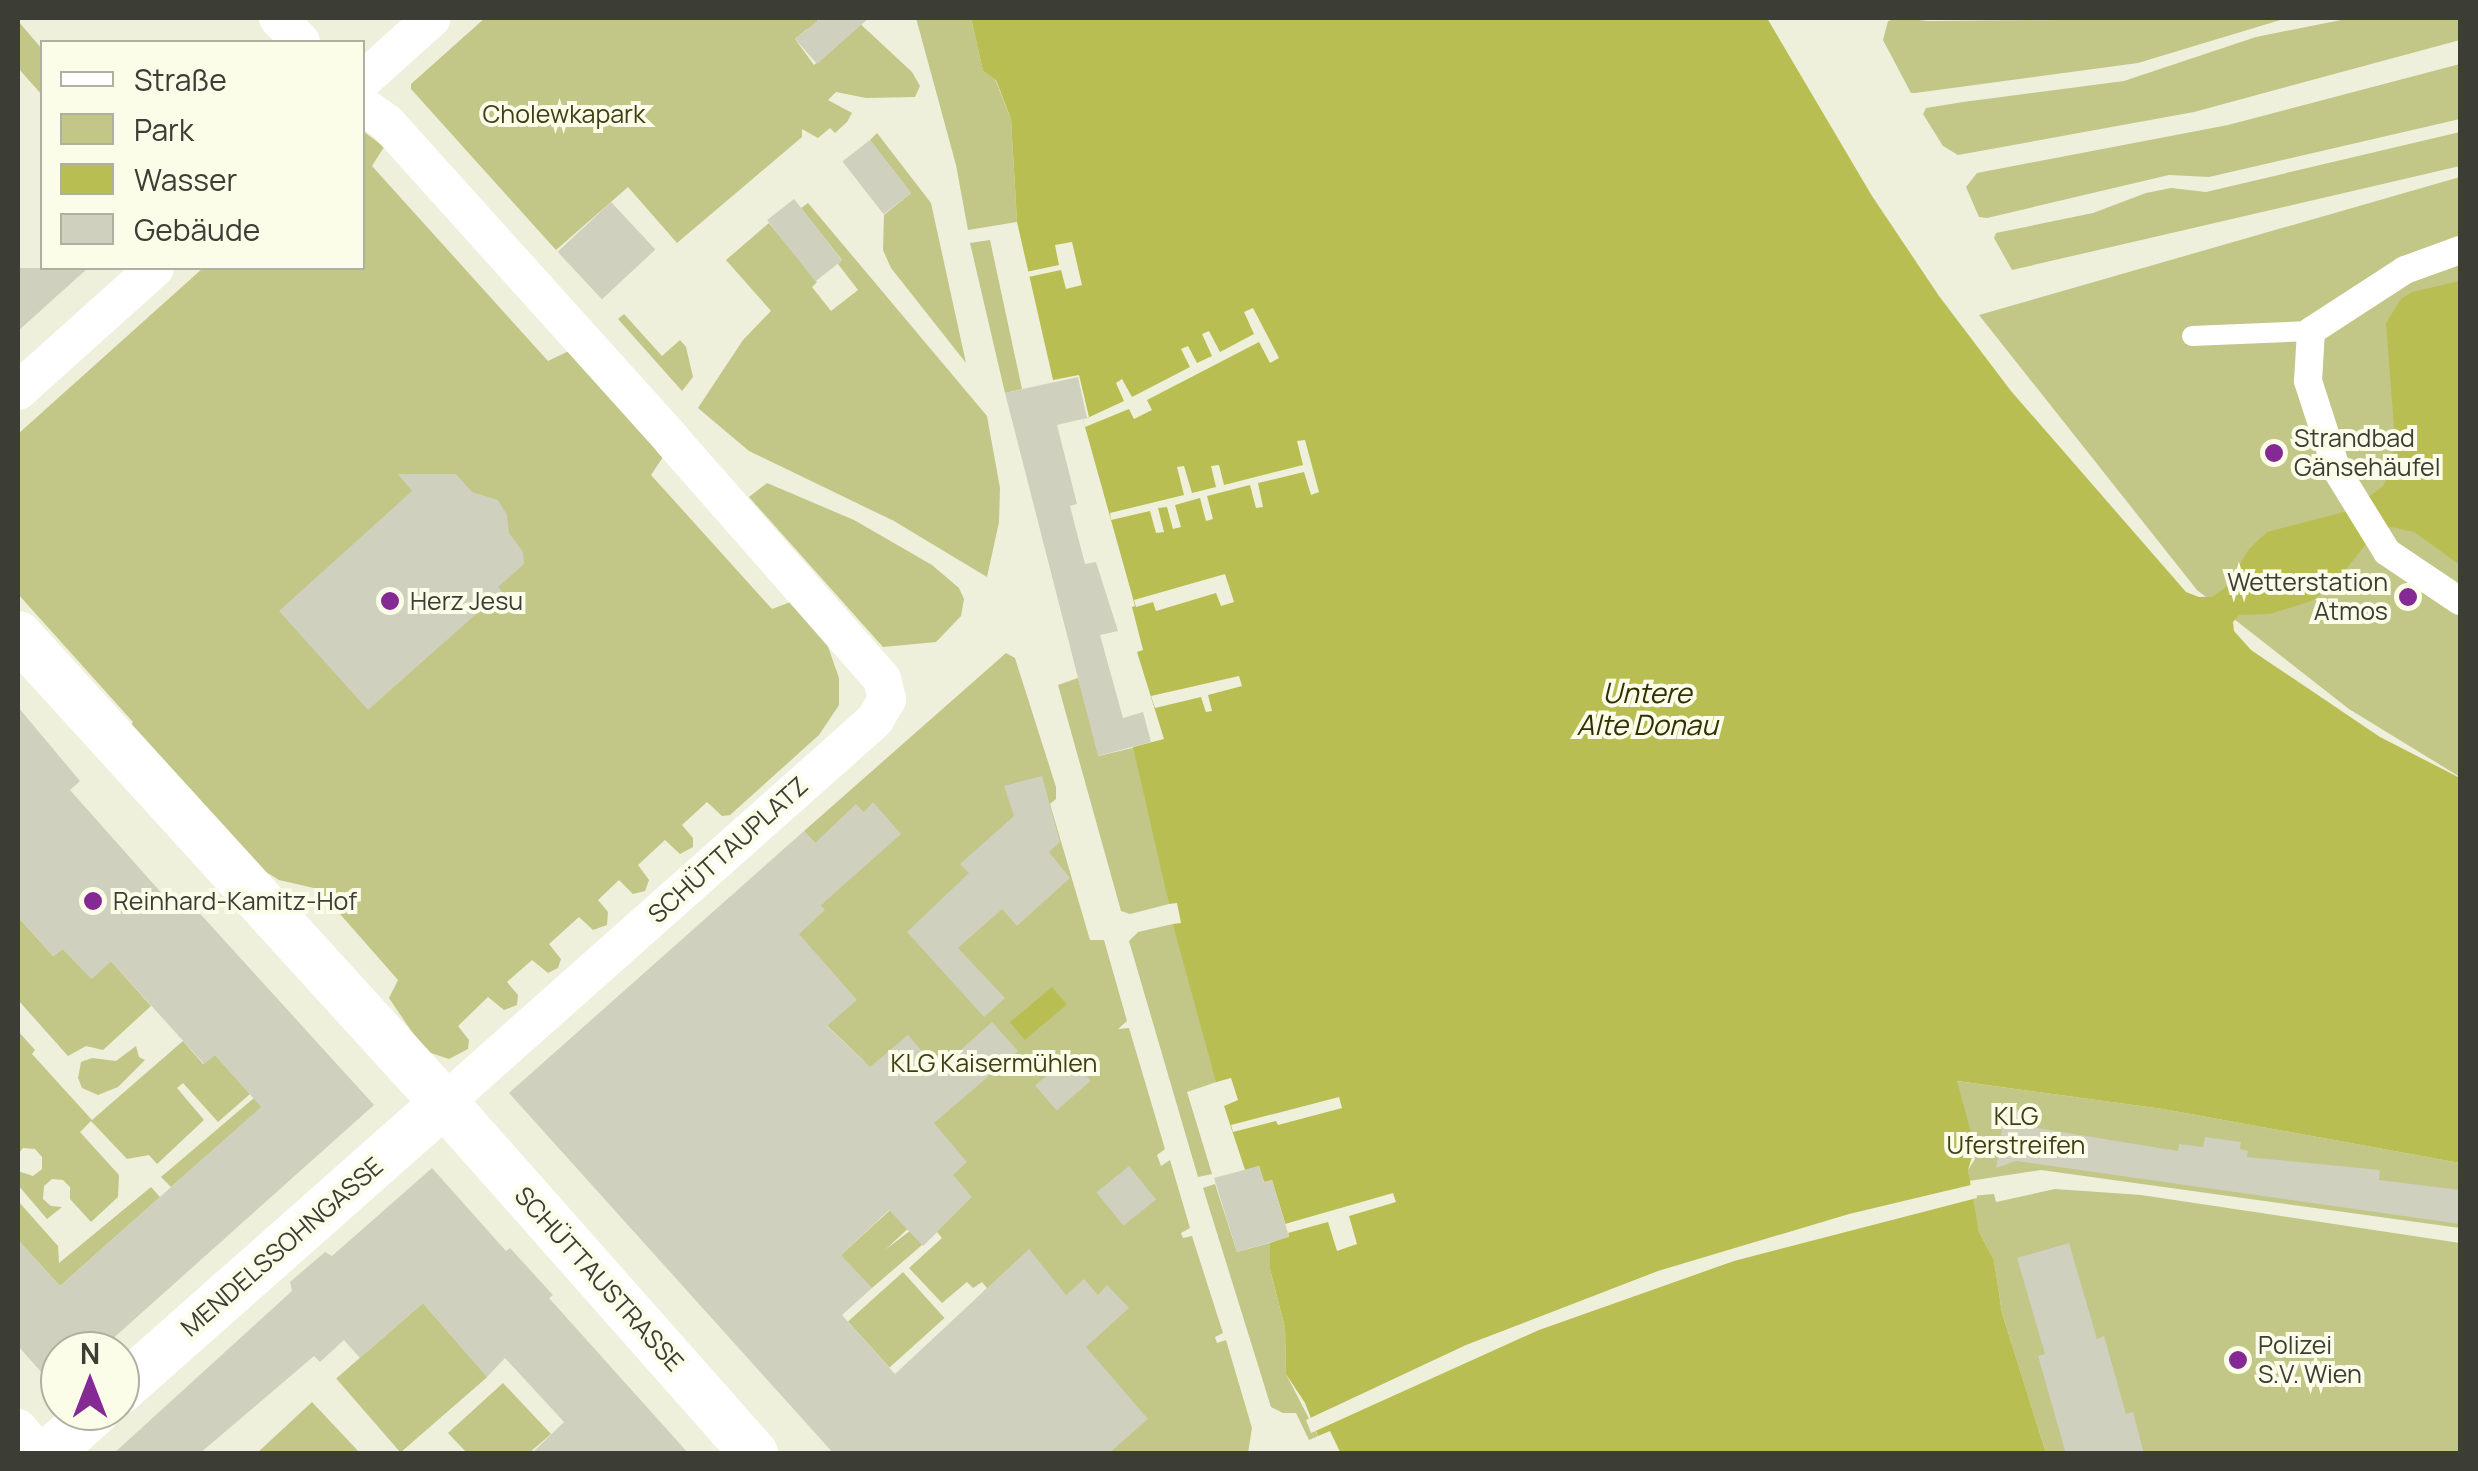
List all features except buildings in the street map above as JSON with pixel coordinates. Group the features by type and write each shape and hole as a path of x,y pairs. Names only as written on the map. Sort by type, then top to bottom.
{"street":[{"path":"278,18 299,40"},
{"path":"365,78 432,18"},
{"name":"SCHÜTTAUPLATZ","path":"365,107 386,122 882,679 887,700 874,720 444,1104"},
{"path":"2460,250 2404,270 2311,330 2308,381 2337,472 2386,552 2460,600"},
{"path":"18,391 153,270"},
{"path":"18,635 444,1104"},
{"name":"MENDELSSOHNGASSE","path":"140,1372 444,1104"},
{"name":"SCHÜTTAUSTRASSE","path":"444,1104 754,1454"},
{"path":"18,1428 40,1454"},
{"path":"48,1454 74,1431"}],"lane":[{"path":"2192,336 2311,330"}],"green space":[{"name":"Cholewkapark","path":"485,18 815,18 822,25 831,18 854,18 912,72 920,86 915,97 866,98 836,92 828,100 852,113 847,122 835,133 830,128 818,138 802,129 802,137 677,243 628,187 556,250 411,89 411,84","holes":["807,29 817,41 836,46 814,65 795,39"]},
{"path":"916,18 971,18 983,71 995,79 1011,119 1017,222 968,230 956,165"},
{"path":"2287,18 2138,63 1911,93 1883,40 1888,21"},
{"path":"2351,18 2460,18 2460,40 2194,112 1958,155 1943,146 1923,114 1926,108 2124,81 2256,37"},
{"path":"18,21 40,47 40,93 18,68"},
{"path":"2460,64 2460,119 2209,177 2169,175 1987,218 1979,217 1966,187 1977,173 2228,125"},
{"path":"2460,132 2460,166 2012,270 1994,238 1996,233 2093,213 2146,193 2171,188 2206,192"},
{"path":"365,133 384,147 372,166 548,361 569,351 663,457 651,475 772,609 793,601 826,641 839,678 839,705 819,735 730,815 722,816 707,802 682,825 693,838 693,847 680,854 665,840 638,865 649,880 645,891 633,894 619,880 598,900 608,912 607,925 593,930 579,917 549,944 561,959 558,968 548,973 532,960 507,982 518,995 517,1005 504,1010 488,997 458,1026 469,1040 468,1049 449,1059 425,1051 389,998 398,980 318,889 279,880 258,867 129,728 133,722 18,594 18,434 201,270 365,270"},
{"path":"877,133 931,203 966,363 891,268 883,250 884,215 911,193 870,140"},
{"name":"Strandbad Gänsehäufel","path":"2460,177 2460,777 2349,709 2197,590 1979,315"},
{"path":"808,203 987,416 1000,488 999,522 987,577 894,521 749,451 698,408 743,340 771,311 726,260 769,223 817,282 812,287 831,311 858,290 838,264 842,260 801,208"},
{"path":"990,240 1022,389 1005,393 970,243"},
{"path":"624,314 662,356 680,340 686,347 693,377 682,391 618,319"},
{"path":"767,483 854,520 932,565 959,588 964,599 961,616 936,642 883,647 749,497"},
{"name":"KLG Kaisermühlen","path":"1006,653 1015,658 1056,787 1056,799 1050,804 1090,940 1104,940 1127,1021 1118,1029 1129,1028 1165,1149 1157,1155 1161,1166 1170,1160 1190,1228 1181,1233 1183,1238 1192,1236 1223,1333 1215,1337 1217,1343 1226,1340 1252,1428 1248,1453 1091,1453 981,1294 987,1288 982,1282 973,1288 967,1282 942,1303 909,1268 942,1238 937,1232 931,1238 914,1223 885,1250 915,1227 922,1245 872,1288 805,1288 924,1179 836,1089 865,1062 813,1012 750,974 824,909 820,906 848,879 804,831"},
{"path":"1078,678 1099,756 1165,740 1155,831 1169,904 1130,914 1121,911 1058,685"},
{"path":"18,917 53,956 63,949 91,978 111,961 151,1006 103,1050 86,1046 68,1056 18,1000"},
{"path":"1173,924 1246,1072 1187,1092 1212,1174 1198,1177 1129,941 1138,932"},
{"path":"18,1031 35,1050 32,1054 92,1120 183,1041 203,1064 215,1055 250,1094 218,1122 183,1083 177,1088 204,1120 157,1164 149,1155 127,1159 91,1121 80,1132 119,1175 118,1197 91,1222 70,1199 70,1187 63,1180 52,1179 44,1186 43,1199 51,1206 62,1207 47,1219 18,1185 18,1171 33,1176 42,1169 42,1157 35,1149 23,1148 18,1154"},
{"path":"136,1046 139,1057 145,1060 118,1087 98,1095 82,1088 78,1078 81,1062 92,1058 116,1061"},
{"name":"KLG Uferstreifen","path":"1956,1081 2163,1109 2460,1163 2460,1228 2041,1170 1969,1181 1968,1170 1975,1159"},
{"path":"254,1098 262,1107 171,1187 161,1177"},
{"path":"1215,1184 1237,1252 1270,1243 1270,1269 1285,1328 1286,1374 1318,1436 1309,1440 1296,1413 1283,1413 1271,1407 1203,1188"},
{"path":"151,1187 160,1197 60,1286 18,1240 18,1201 58,1246 59,1263"},
{"name":"Polizei S.V. Wien","path":"2055,1189 2141,1195 2460,1243 2460,1453 2046,1453 2002,1313 1994,1260 1979,1232 1971,1196 1994,1194 1996,1202"},
{"path":"903,1272 944,1318 889,1368 848,1322"},
{"path":"423,1303 487,1377 401,1452 336,1378"},
{"path":"503,1383 551,1434 529,1453 467,1453 448,1433"},
{"path":"312,1402 360,1453 257,1453"}],"water":[{"name":"Untere Alte Donau","path":"971,18 1767,18 1872,196 1939,296 2011,391 2186,592 2199,597 2212,597 2225,588 2249,549 2267,532 2352,510 2383,486 2391,471 2395,440 2386,323 2401,299 2412,292 2460,281 2460,565 2414,532 2391,527 2376,531 2333,586 2311,601 2270,614 2239,615 2233,622 2234,631 2251,650 2380,737 2460,778 2460,1163 2163,1109 1957,1081 1975,1147 1968,1170 1979,1232 1994,1260 2002,1313 2046,1453 1341,1454 1330,1431 1318,1436 1305,1403 1286,1374 1285,1328 1270,1269 1270,1243 1289,1236 1272,1180 1264,1182 1259,1166 1245,1170 1224,1106 1238,1100 1231,1078 1216,1082 1175,932 1173,924 1181,923 1177,903 1169,904 1133,747 1164,739 1137,652 1143,650 1132,607 1135,606 1083,420 1089,417 1079,375 1053,380 1017,222 1011,119 996,80 983,71"},
{"path":"1052,987 1067,1005 1025,1040 1010,1022"}],"pier":[{"path":"1072,242 1082,285 1066,289 1061,270 1028,277 1026,272 1059,265 1055,245"},
{"path":"1253,308 1279,358 1270,363 1259,342 1147,400 1152,410 1134,419 1129,409 1085,427 1083,420 1124,401 1116,383 1122,379 1132,397 1190,367 1181,349 1188,346 1197,363 1212,356 1202,334 1209,331 1220,352 1254,334 1244,312"},
{"path":"1305,440 1319,492 1311,495 1304,472 1258,483 1263,507 1256,508 1250,485 1207,496 1213,519 1206,521 1200,498 1175,505 1181,527 1173,529 1167,507 1158,508 1164,532 1156,533 1150,511 1111,520 1110,513 1184,495 1177,467 1184,466 1192,493 1216,487 1211,466 1219,465 1224,485 1303,465 1297,441"},
{"path":"1225,574 1234,602 1221,606 1216,593 1156,611 1153,602 1136,607 1134,600"},
{"path":"1239,676 1242,686 1208,695 1212,711 1206,712 1201,697 1155,708 1151,696"},
{"path":"1339,1097 1342,1108 1233,1132 1231,1125"},
{"path":"1975,1184 1977,1198 1734,1261 1539,1330 1311,1433 1306,1420 1466,1345 1658,1271 1849,1214"},
{"path":"1393,1193 1396,1202 1349,1216 1357,1244 1337,1251 1328,1222 1288,1233 1285,1224"}],"place":[{"name":"Strandbad Gänsehäufel","path":"2274,453"},
{"name":"Wetterstation Atmos","path":"2408,597"},
{"name":"Herz Jesu","path":"390,601"},
{"name":"Reinhard-Kamitz-Hof","path":"93,901"},
{"name":"Polizei S.V. Wien","path":"2238,1360"}]}
